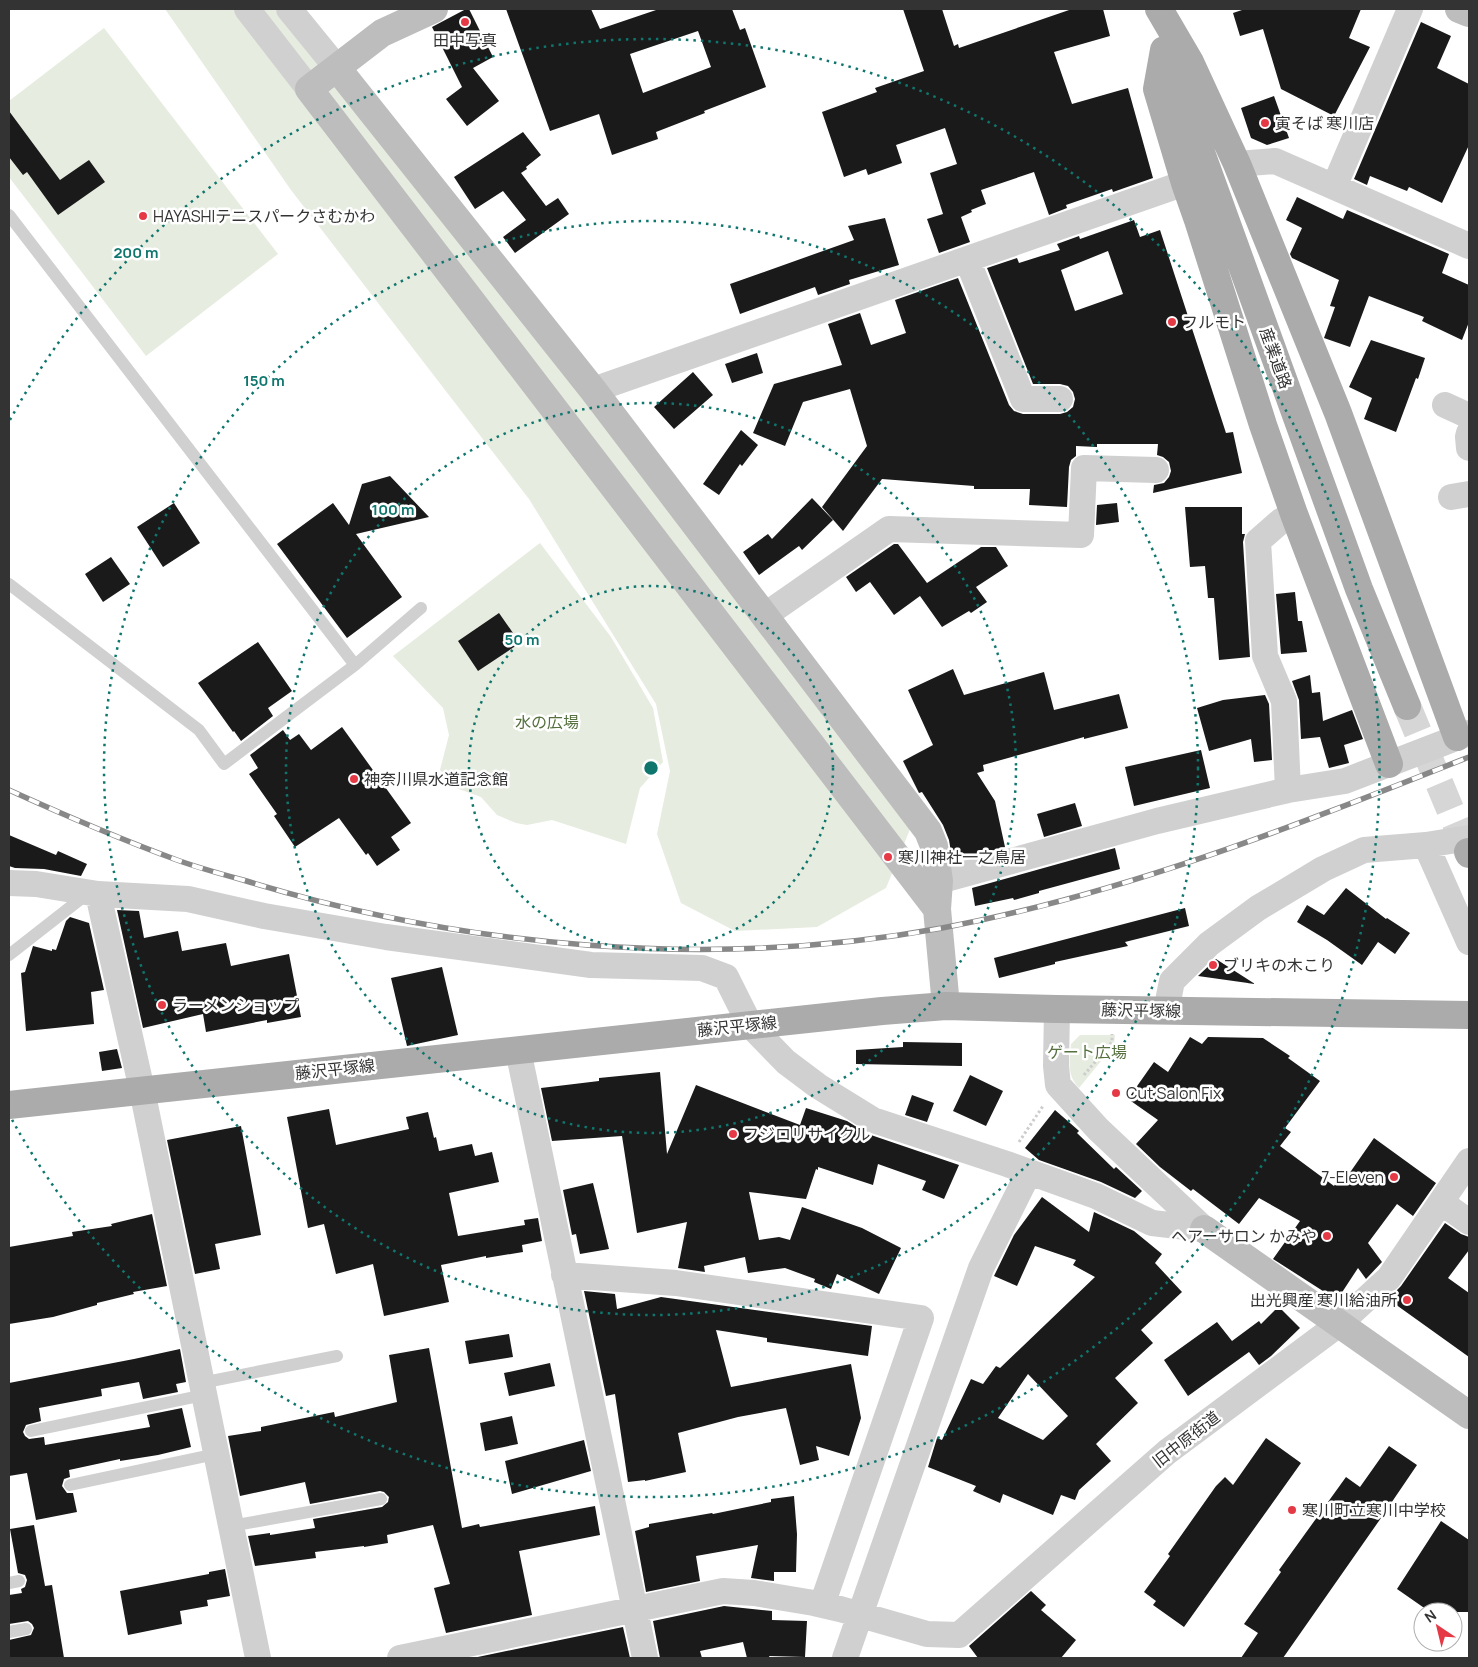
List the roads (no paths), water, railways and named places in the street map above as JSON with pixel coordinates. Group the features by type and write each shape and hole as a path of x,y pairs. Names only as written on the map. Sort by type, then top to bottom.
{"main road":[{"name":"産業道路","path":"1148,9 1360,589 1407,706"},
{"path":"1159,9 1190,62 1237,164 1338,412 1463,735"},
{"path":"1164,50 1158,89 1185,183 1263,425 1294,514 1390,764"},
{"name":"藤沢平塚線","path":"9,1104 946,1006 1469,1015"}],"street":[{"path":"247,9 937,909"},
{"path":"289,9 593,390 928,832 934,846 939,881 937,909 946,1006"},
{"path":"309,89 382,33 434,9"},
{"path":"1334,188 1410,9"},
{"path":"1459,9 1469,13"},
{"path":"1237,164 1275,161 1469,246"},
{"path":"593,390 1185,183"},
{"path":"967,259 1023,399 1060,398"},
{"path":"1445,405 1469,416"},
{"path":"1469,433 1469,448"},
{"path":"764,616 889,529 1081,534 1084,468 1156,470"},
{"path":"1288,790 1284,701 1265,656 1258,541 1281,521 1294,514"},
{"path":"939,881 1157,821 1288,790 1344,781 1463,735"},
{"path":"1426,845 1469,942"},
{"path":"1166,1010 1172,981 1209,944 1258,908 1323,869 1364,850 1426,845 1469,848"},
{"path":"905,867 914,868 922,865 934,846"},
{"path":"9,883 36,884 94,894 188,899 264,916 386,937 591,965 702,968 726,978 750,1025 786,1062 818,1086 873,1120 1096,1196 1152,1223 1204,1229"},
{"path":"94,894 142,1090 258,1658"},
{"path":"1057,1009 1056,1066 1062,1090 1098,1129 1204,1229 1469,1415"},
{"path":"518,1050 644,1658"},
{"name":"旧中原街道","path":"400,1658 723,1591 754,1593 822,1605 927,1634 959,1635 1167,1452 1339,1324 1389,1278 1469,1162"},
{"path":"845,1658 981,1268 1029,1172"},
{"path":"1441,1202 1469,1222"},
{"path":"564,1275 676,1283 921,1318 822,1605"}],"lane":[{"path":"9,214 355,665"},
{"path":"9,584 200,730 224,764 355,665 421,608"},
{"path":"9,954 94,894"},
{"path":"30,1431 337,1356"},
{"path":"70,1485 216,1454"},
{"path":"230,1526 381,1499"},
{"path":"9,1632 26,1629"}],"tunnel":[{"path":"1407,706 1468,852"}],"railway":[{"path":"9,790 71,818 193,866 327,903 414,922 501,936 590,945 678,949 767,948 855,941 942,928 1010,914 1077,896 1143,877 1275,832 1469,757"}],"place":[{"name":"田中写真","path":"465,22"},
{"name":"寅そば 寒川店","path":"1265,123"},
{"name":"HAYASHIテニスパークさむかわ","path":"143,216"},
{"name":"フルモト","path":"1172,322"},
{"name":"神奈川県水道記念館","path":"354,779"},
{"name":"寒川神社一之鳥居","path":"888,857"},
{"name":"ブリキの木こり","path":"1213,965"},
{"name":"ラーメンショップ","path":"162,1005"},
{"name":"Cut Salon Fix","path":"1116,1093"},
{"name":"フジロリサイクル","path":"733,1134"},
{"name":"7-Eleven","path":"1394,1177"},
{"name":"ヘアーサロン かみや","path":"1327,1236"},
{"name":"出光興産 寒川給油所","path":"1407,1300"},
{"name":"寒川町立寒川中学校","path":"1292,1510"}],"park label":[{"name":"水の広場","path":"547,722"},
{"name":"ゲート広場","path":"1087,1052"}]}
